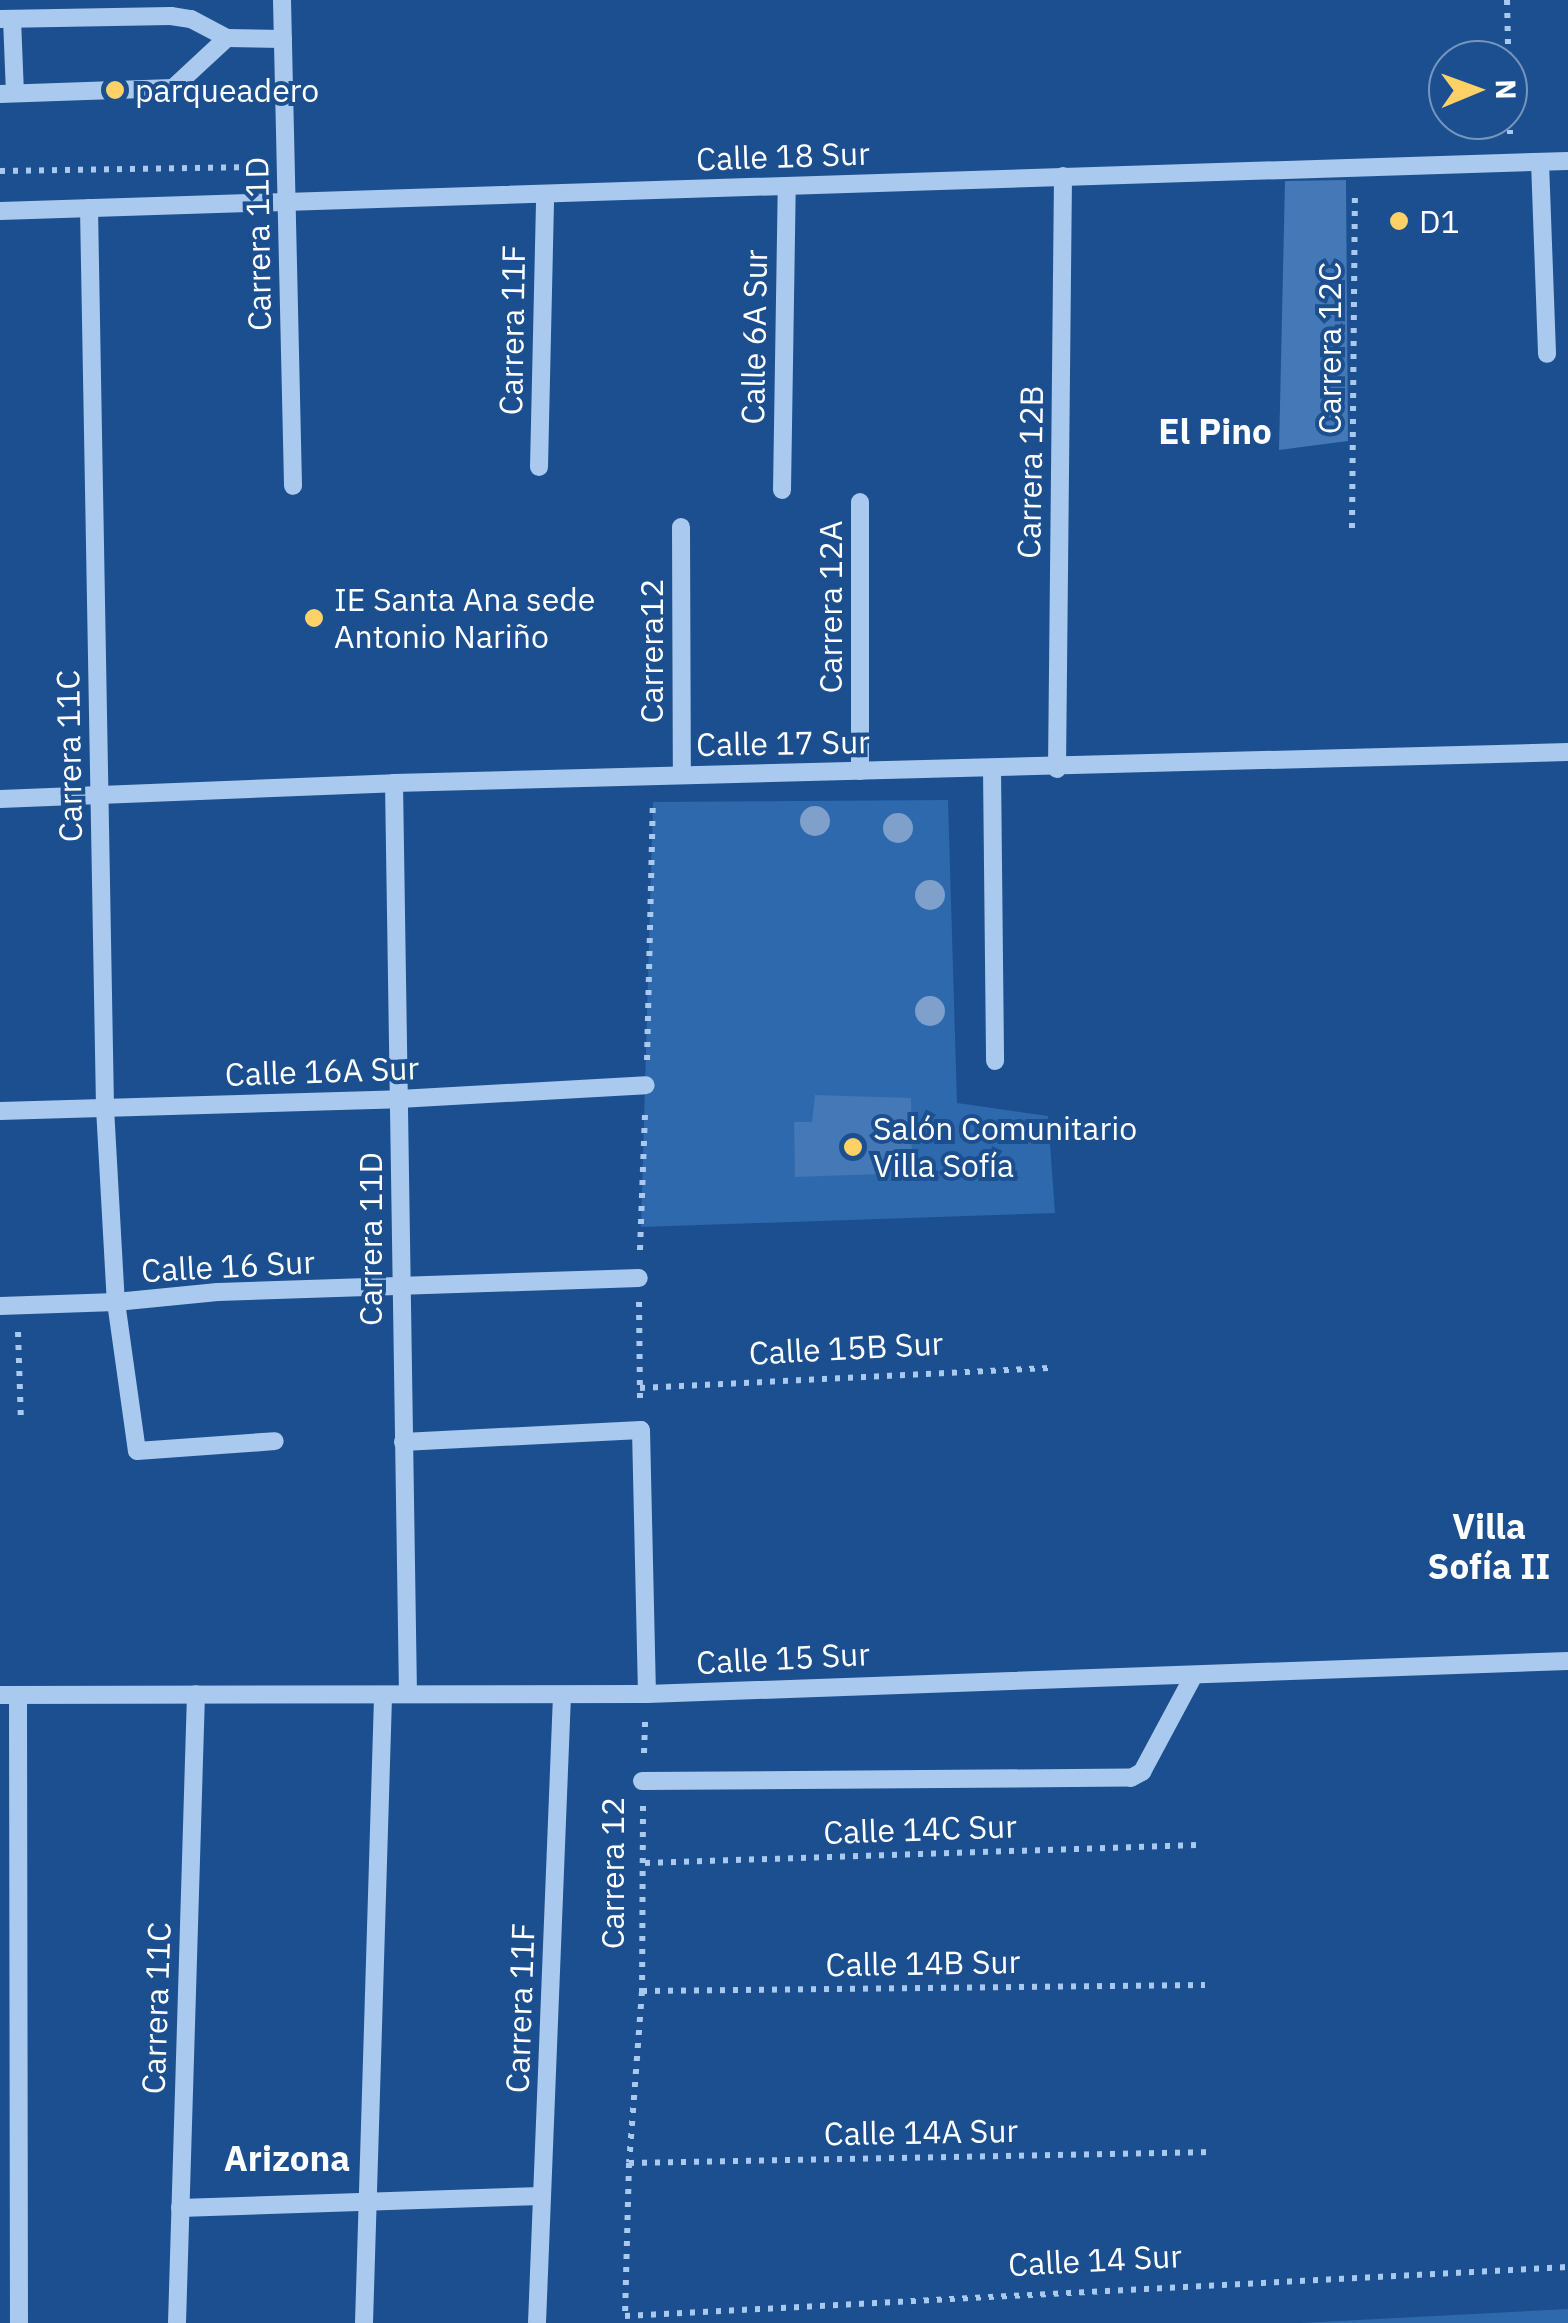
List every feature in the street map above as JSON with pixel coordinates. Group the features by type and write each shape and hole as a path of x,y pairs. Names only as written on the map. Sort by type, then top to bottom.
{"street":[{"name":"Carrera 11D","path":"282,0 294,486"},
{"path":"227,38 174,88 7,94 6,19 172,16 191,19 227,38 283,39"},
{"name":"Calle 18 Sur","path":"0,211 1568,161"},
{"path":"1540,162 1547,354"},
{"name":"Carrera 12B","path":"1057,769 1064,176"},
{"name":"Calle 6A Sur","path":"782,490 787,186"},
{"name":"Carrera 11F","path":"539,468 545,194"},
{"name":"Carrera 11C","path":"89,208 105,1108 116,1302 137,1450 275,1442"},
{"name":"Carrera 12A","path":"860,502 860,772"},
{"name":"Carrera12","path":"681,526 682,775"},
{"name":"Calle 17 Sur","path":"0,799 394,783 1057,769 1568,752"},
{"path":"992,769 995,1061"},
{"name":"Carrera 11D","path":"394,783 408,1694"},
{"name":"Calle 16A Sur","path":"0,1112 399,1099 646,1086"},
{"name":"Calle 16 Sur","path":"9,1306 116,1302 218,1292 399,1289 639,1278"},
{"path":"403,1442 641,1430 647,1694"},
{"name":"Calle 15 Sur","path":"9,1695 647,1694 1568,1661"},
{"path":"642,1781 1131,1778 1142,1772 1194,1675"},
{"name":"Carrera 11C","path":"176,2323 196,1694"},
{"name":"Carrera 11F","path":"538,2323 562,1694"},
{"path":"9,1695 19,2323"},
{"path":"364,2323 383,1696"},
{"path":"180,2208 542,2196"}],"path":[{"path":"1507,0 1510,163"},
{"path":"0,171 286,167"},
{"name":"Carrera 12C","path":"1352,528 1355,168"},
{"path":"9,1306 21,1423"},
{"name":"Calle 15B Sur","path":"640,1388 1054,1368"},
{"name":"Carrera 12","path":"625,2316 629,2163 642,1990 642,1781 647,1694"},
{"name":"Calle 14C Sur","path":"645,1863 1197,1845"},
{"name":"Calle 14B Sur","path":"642,1990 1205,1985"},
{"name":"Calle 14A Sur","path":"629,2163 1213,2152"},
{"name":"Calle 14 Sur","path":"625,2316 1568,2267"}],"shaded area":[{"path":"948,800 957,1103 1048,1116 1055,1213 641,1227 653,802"},
{"path":"1568,2309 1568,2323 1300,2323"}],"building":[{"path":"1346,180 1348,441 1279,450 1285,181"},
{"name":"Salón Comunitario Villa Sofía","path":"815,1095 911,1098 912,1173 795,1177 794,1122 812,1122"}],"place":[{"name":"parqueadero","path":"115,90"},
{"name":"D1","path":"1399,221"},
{"name":"IE Santa Ana sede Antonio Nariño","path":"314,618"},
{"name":"Salón Comunitario Villa Sofía","path":"853,1147"}],"district":[{"name":"El Pino","path":"1215,431"},
{"name":"Villa Sofía II","path":"1489,1546"},
{"name":"Arizona","path":"287,2158"}]}
